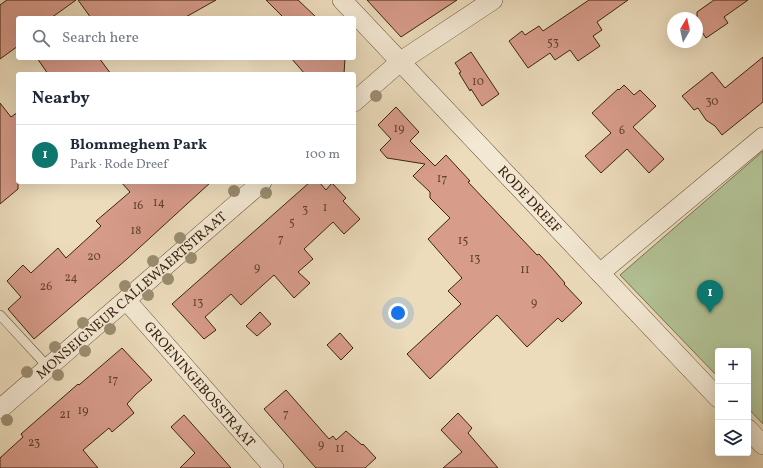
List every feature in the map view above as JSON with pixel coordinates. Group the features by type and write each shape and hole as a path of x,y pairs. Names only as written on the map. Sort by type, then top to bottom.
{"street":[{"name":"RODE DREEF","path":"342,0 715,395"},
{"path":"356,100 401,61 493,0"},
{"path":"600,273 763,137"},
{"name":"MONSEIGNEUR CALLEWAERTSTRAAT","path":"0,409 260,184"},
{"name":"GROENINGEBOSSTRAAT","path":"126,300 274,468"},
{"path":"751,432 763,445"}],"lane":[{"path":"0,315 48,367"}],"green space":[{"path":"763,151 763,424 751,411 751,348 715,348 715,374 620,275"}],"building":[{"path":"7,0 76,0 54,16 16,16 16,47 0,59 0,5"},
{"path":"78,0 216,0 188,16 90,16"},
{"path":"266,0 298,0 315,16 282,16"},
{"path":"367,0 457,0 401,37"},
{"path":"589,0 628,0 597,22 602,30 593,36 600,46 578,61 570,50 555,60 550,53 528,68 509,41 522,31 525,35 539,26 543,31"},
{"path":"714,0 748,0 724,17 728,23 706,38 703,34 703,12 697,12"},
{"path":"471,52 499,94 482,106 471,89 470,91 455,63"},
{"path":"763,57 763,102 722,135 715,126 706,120 698,108 694,110 682,96 712,72 725,88"},
{"path":"38,60 100,60 110,72 47,72"},
{"path":"293,60 345,60 344,72 303,72"},
{"path":"624,85 634,95 640,90 656,106 633,127 664,159 649,173 627,149 601,173 585,156 611,133 592,113"},
{"path":"0,103 11,117 16,113 16,184 18,184 18,189 0,204"},
{"path":"396,107 419,132 410,141 435,166 446,155 470,181 468,182 537,255 539,254 582,303 562,322 558,318 527,347 497,315 430,379 407,354 461,304 448,291 462,278 428,239 450,218 430,198 430,192 413,176 425,164 387,158 380,150 391,139 378,125"},
{"path":"123,184 209,184 127,259 34,339 8,309 21,297 7,281 23,265 31,273 58,248 66,258 101,226 96,221 130,192"},
{"path":"308,184 321,184 326,190 333,184 346,198 343,201 360,219 344,234 333,222 304,249 313,259 298,272 310,283 294,298 274,275 241,305 231,294 205,317 216,330 204,339 172,304"},
{"path":"260,312 271,324 257,336 246,326"},
{"path":"340,333 353,348 341,360 327,345"},
{"path":"122,348 152,380 127,404 134,413 112,432 109,428 83,450 98,468 0,468 0,458 23,437 21,434"},
{"path":"286,390 329,439 333,436 336,440 346,431 362,445 363,444 376,458 365,468 316,468 264,409"},
{"path":"458,413 472,428 468,433 498,468 443,468 462,452 441,430"},
{"path":"184,415 231,468 180,468 195,453 171,427"}],"place":[{"name":"Blommeghem Park","path":"710,313"}]}
